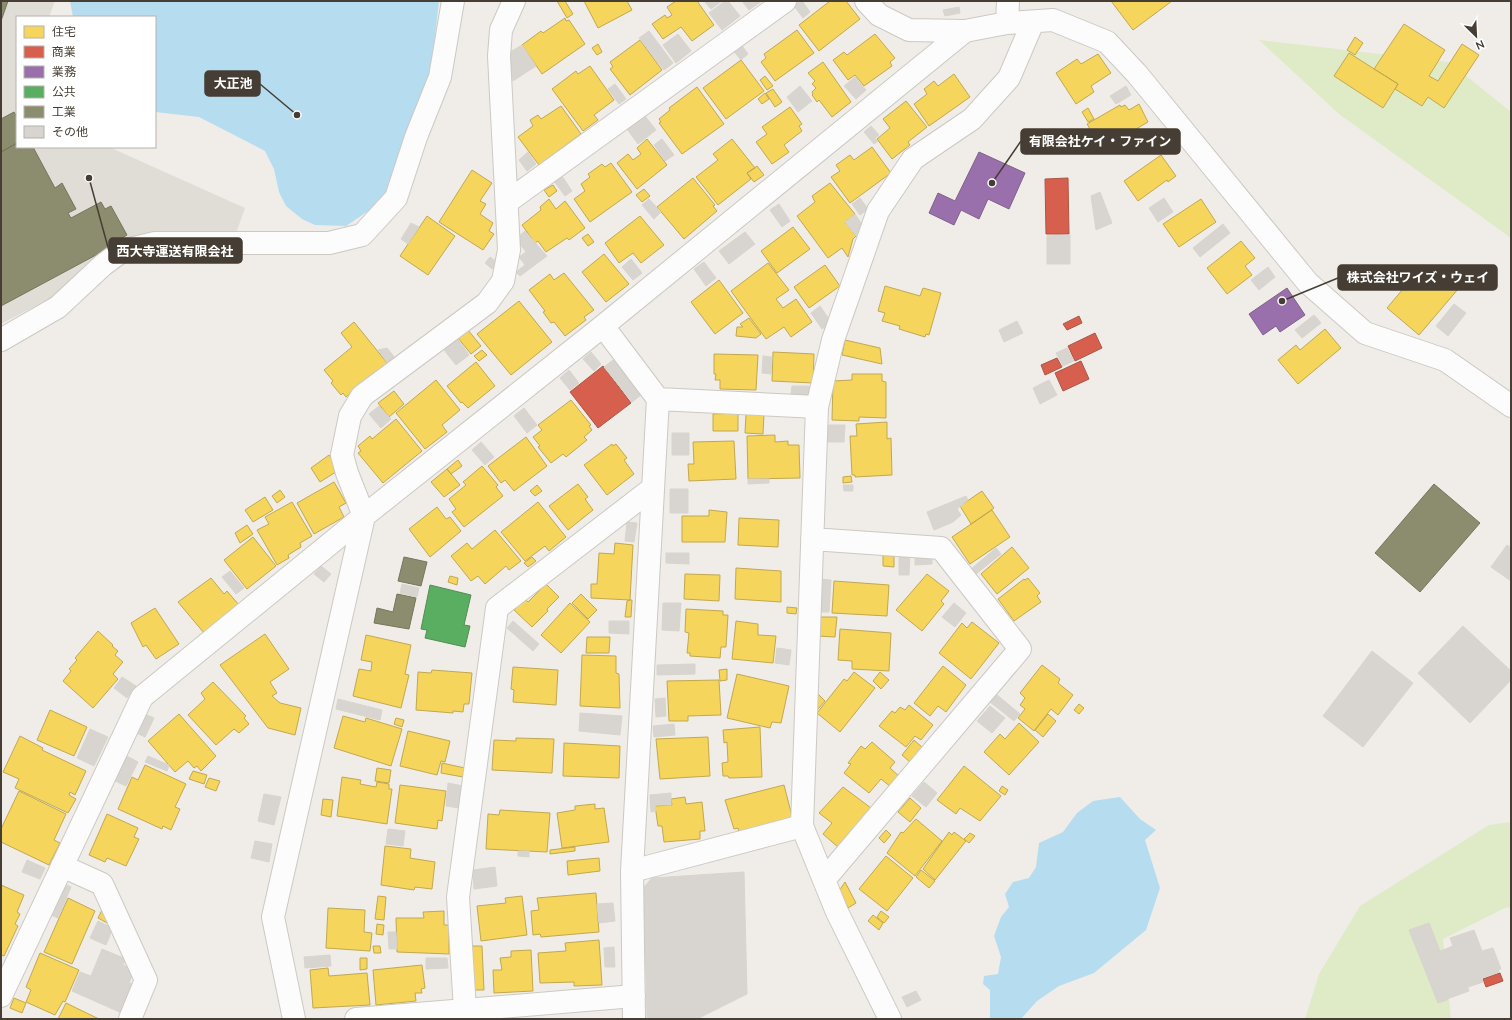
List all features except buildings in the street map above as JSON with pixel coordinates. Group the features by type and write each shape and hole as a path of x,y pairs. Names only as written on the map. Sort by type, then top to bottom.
{"street":[{"path":"1,340 58,307 103,265 122,252 155,243 329,243 362,235 396,198 416,137 440,77 453,1"},
{"path":"294,1019 273,917 364,516 347,473 342,455 350,416 362,396 488,303 503,281 509,250 499,56 501,30 514,1"},
{"path":"507,202 785,1"},
{"path":"866,1 879,15 909,30 965,31 1007,23 1053,20 1107,42 1137,74 1308,283 1365,333 1445,360 1511,406"},
{"path":"1007,23 1008,1"},
{"path":"890,1019 844,926 802,826 817,407 834,340 878,210 913,159 972,119 1009,78 1033,22"},
{"path":"1,996 142,697 364,516 603,326 965,31"},
{"path":"603,326 658,398 632,871 634,1019"},
{"path":"658,398 817,407"},
{"path":"465,1010 458,897 497,608 653,488"},
{"path":"812,539 941,548 1020,649 824,880"},
{"path":"632,871 802,826"},
{"path":"62,866 102,884 146,980 130,1019"},
{"path":"356,1019 634,996"}],"shaded area":[{"path":"1,1 55,1 49,16 16,16 16,148 111,148 245,208 235,236 140,251 1,324"}],"green space":[{"path":"1259,40 1449,62 1511,112 1511,238 1339,114"},
{"path":"1511,822 1511,909 1507,907 1443,939 1451,1019 1305,1019 1319,974 1360,906 1489,825"}],"water":[{"path":"70,1 439,1 430,78 386,199 346,226 315,225 302,219 286,206 279,192 274,169 265,151 199,117 156,112 156,16 73,16"},
{"path":"1120,797 1140,819 1156,830 1145,840 1160,888 1146,930 1094,973 1059,986 1037,1001 1021,1019 990,1019 990,990 983,984 984,976 998,974 1001,957 994,936 1001,917 1009,907 1005,894 1013,882 1029,878 1036,867 1039,843 1063,832 1077,813 1093,801"}],"place":[{"name":"大正池","path":"297,115"},
{"name":"西大寺運送有限会社","path":"89,178"},
{"name":"有限会社ケイ・ファイン","path":"992,183"},
{"name":"株式会社ワイズ・ウェイ","path":"1282,301"}]}
